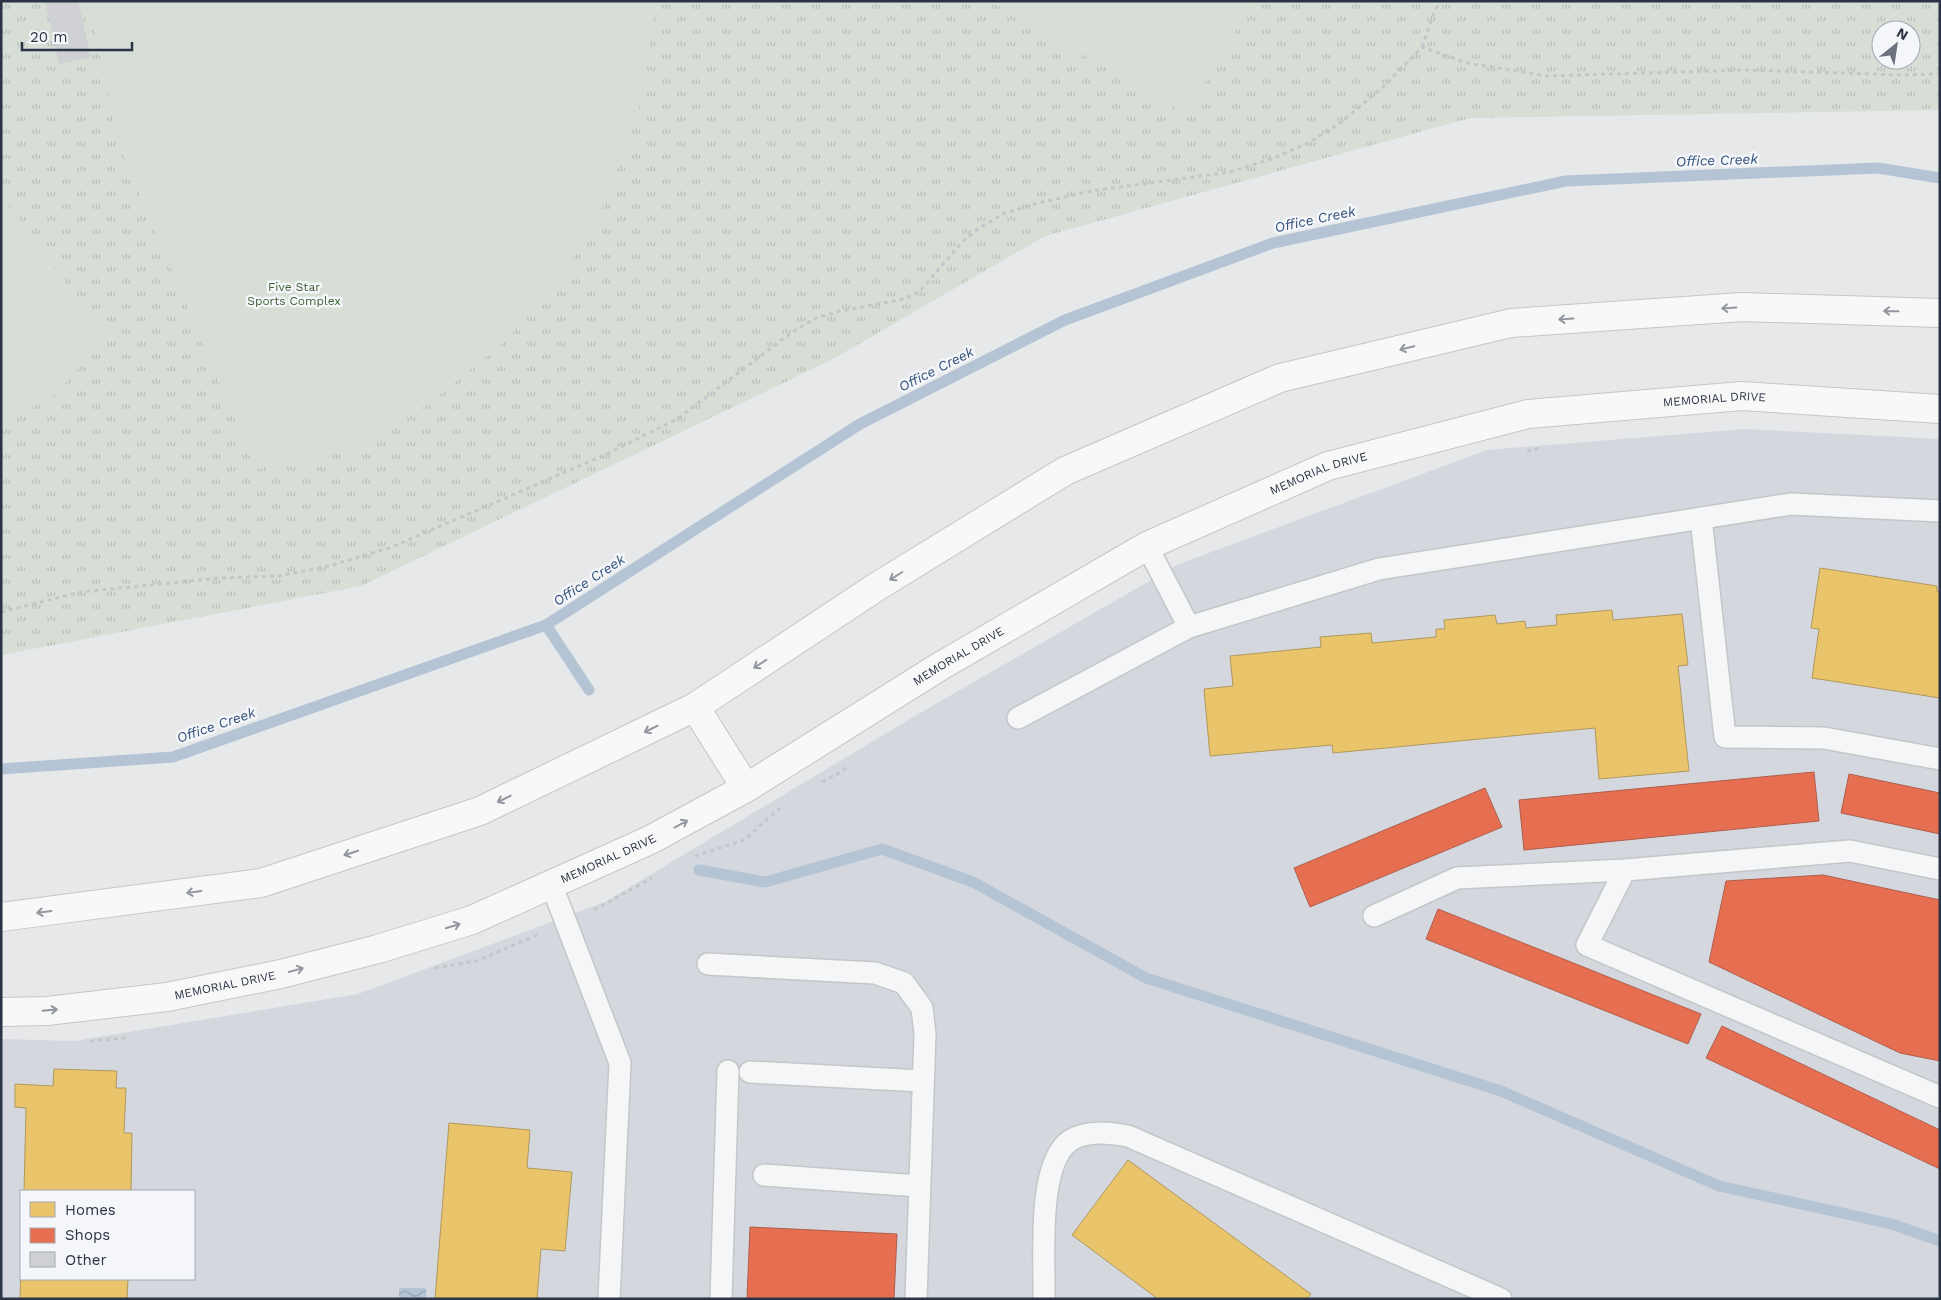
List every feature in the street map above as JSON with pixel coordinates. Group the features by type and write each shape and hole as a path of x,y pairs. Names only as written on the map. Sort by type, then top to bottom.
{"street":[{"path":"1,917 261,883 480,810 694,708 878,586 1065,471 1280,378 1511,323 1742,307 1940,312"},
{"name":"MEMORIAL DRIVE","path":"1,1012 47,1011 166,997 281,974 378,949 472,920 552,886 650,840 746,788 939,667 1147,546 1328,466 1528,414 1742,396 1940,409"},
{"path":"694,708 746,788"}],"lane":[{"path":"1018,718 1190,627 1379,569 1792,504 1940,511"},
{"path":"1701,518 1725,736 1824,738 1940,759"},
{"path":"1147,546 1190,627"},
{"path":"1374,916 1456,878 1625,870 1850,850 1940,869"},
{"path":"1625,870 1588,945 1940,1098"},
{"path":"552,886 620,1063 609,1299"},
{"path":"708,964 875,973 904,983 922,1008 925,1034 916,1299"},
{"path":"721,1299 728,1071"},
{"path":"750,1072 922,1081"},
{"path":"1044,1299 1046,1191 1054,1160 1071,1140 1099,1132 1128,1136 1501,1299"},
{"path":"764,1175 919,1186"}],"path":[{"path":"1,612 80,592 220,578 278,576 329,566 392,547 607,454 677,419 783,338 816,318 840,311 904,300 920,291 962,242 979,228 1005,213 1091,191 1230,172 1274,158 1310,142 1343,121 1385,85 1422,47 1434,12 1440,1"},
{"path":"1422,47 1467,63 1548,76 1746,70 1940,74"},
{"path":"1523,451 1542,448"},
{"path":"817,784 843,771 852,759"},
{"path":"692,856 744,840 785,803"},
{"path":"430,969 476,960 566,923 609,903 658,874"},
{"path":"84,1041 94,1042 132,1037"}],"shaded area":[{"path":"1745,429 1940,439 1940,1299 1,1299 1,1039 75,1041 358,994 605,902 920,713 1179,564 1487,450"}],"green space":[{"name":"Five Star Sports Complex","path":"1,1 1940,1 1940,110 1470,118 1045,236 831,360 361,586 1,655"},
{"path":"88,1 657,1 639,108 606,202 560,279 504,342 429,404 349,450 256,469 119,146"},
{"path":"990,1 1253,1 1187,115"},
{"path":"1,196 107,339 52,397 1,424"}],"water":[{"path":"399,1288 426,1288 426,1299 399,1299"}],"building: Homes":[{"path":"1820,568 1937,586 1937,591 1940,592 1940,698 1812,678 1819,629 1811,628"},
{"path":"1612,610 1613,620 1682,614 1688,665 1678,666 1689,771 1599,779 1595,728 1333,753 1332,745 1210,756 1204,689 1233,686 1230,656 1321,647 1320,637 1371,633 1372,643 1436,637 1436,629 1445,629 1444,620 1495,615 1497,624 1525,621 1526,628 1557,625 1556,615"},
{"path":"54,1069 117,1071 116,1088 126,1088 124,1133 132,1133 131,1190 24,1190 26,1108 15,1107 15,1084 53,1086"},
{"path":"449,1123 530,1130 527,1168 572,1172 565,1251 541,1249 537,1299 435,1299"},
{"path":"1128,1160 1311,1294 1307,1299 1158,1299 1072,1235"},
{"path":"21,1280 128,1280 127,1299 20,1299"}],"building: Shops":[{"path":"1814,772 1819,821 1524,850 1519,800"},
{"path":"1849,774 1940,793 1940,834 1841,813"},
{"path":"1485,788 1502,827 1310,907 1294,868"},
{"path":"1823,875 1940,900 1940,1061 1900,1053 1709,962 1726,881"},
{"path":"1438,909 1701,1014 1688,1044 1426,939"},
{"path":"1722,1026 1940,1130 1940,1169 1706,1058"},
{"path":"750,1227 897,1234 894,1299 747,1299"}],"building: Other":[{"path":"45,1 78,1 91,57 59,64"}],"waterway":[{"name":"Office Creek","path":"1,769 173,757 546,625 860,424 1065,320 1273,243 1566,181 1878,168 1940,178"},
{"path":"546,625 589,690"},
{"path":"699,870 765,882 882,849 973,882 1146,978 1501,1091 1719,1186 1892,1224 1940,1241"}]}
